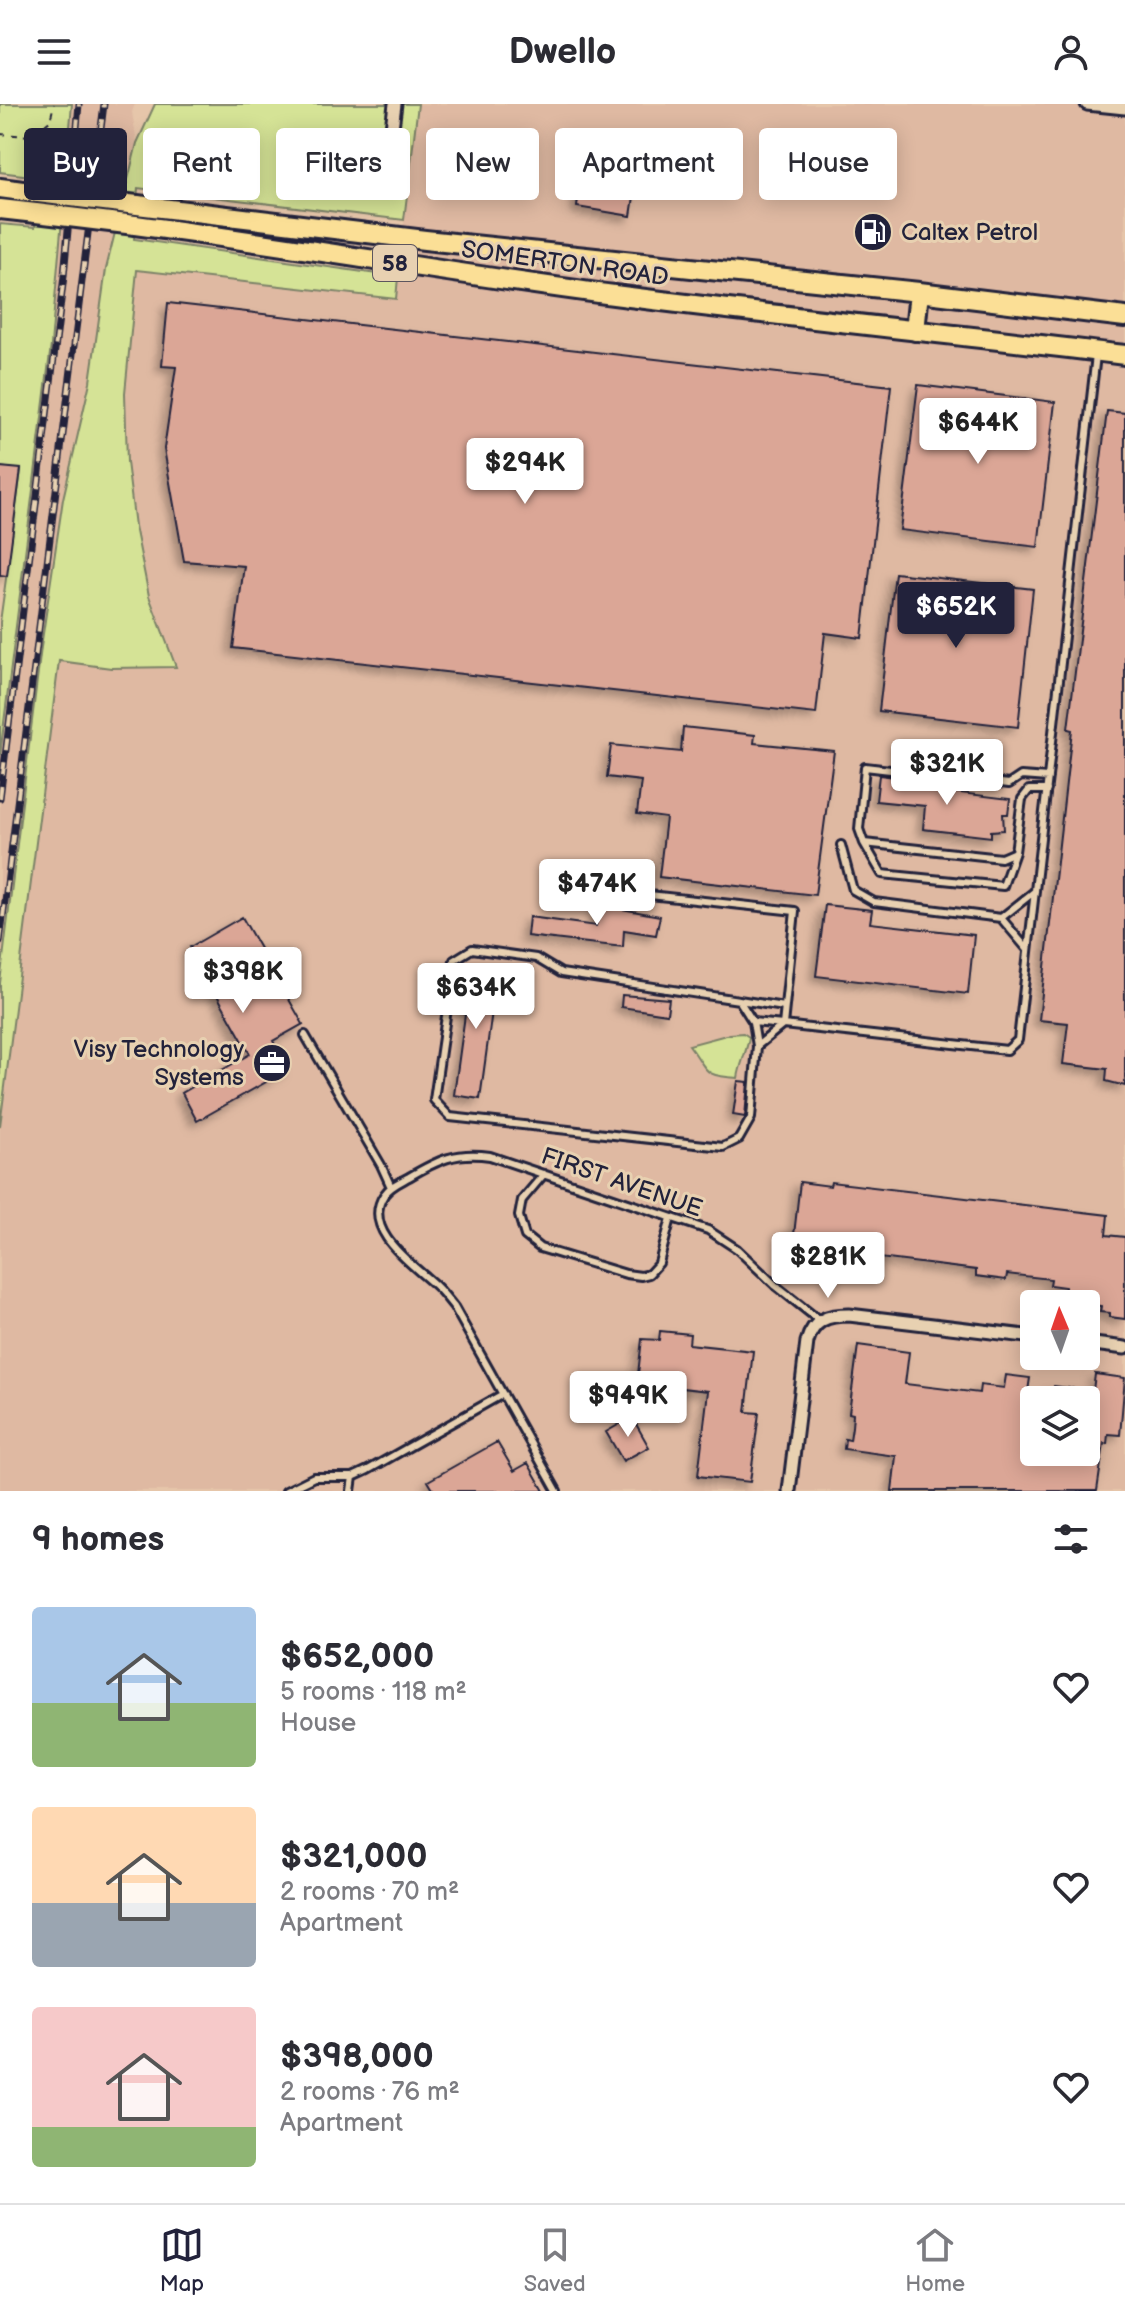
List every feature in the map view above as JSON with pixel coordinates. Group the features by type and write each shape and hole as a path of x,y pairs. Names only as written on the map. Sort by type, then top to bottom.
{"main road":[{"name":"SOMERTON ROAD","path":"0,188 548,254 919,292 1125,317"},
{"name":"SOMERTON ROAD","path":"0,209 303,247 617,296 1125,355"},
{"path":"915,331 919,292"}],"street":[{"path":"392,128 395,104"},
{"path":"1087,104 1125,108"},
{"path":"789,1491 807,1342 810,1332 820,1321 849,1315 1020,1335"},
{"path":"1100,1345 1125,1348"}],"lane":[{"path":"753,1022 1007,1050 1018,1040 1096,351"},
{"path":"1047,790 1029,790 1022,799 1015,852 1003,886 882,874 859,829 865,767 1009,784 1021,776 1048,778"},
{"path":"864,843 1001,858 1015,852"},
{"path":"841,845 853,890 874,902 1001,918 1028,950"},
{"path":"558,885 795,911 783,1025 757,1046"},
{"path":"1001,918 1035,891"},
{"path":"739,1000 753,1022 757,1046 751,1118 739,1139 723,1147 450,1117 434,1100 454,960 472,949 536,958 561,973 739,1000 784,1007"},
{"path":"305,1035 391,1187 380,1204 379,1217 386,1240 454,1307 557,1491"},
{"name":"FIRST AVENUE","path":"391,1187 428,1166 461,1154 490,1156 708,1230 723,1239 820,1321"},
{"path":"544,1174 522,1200 519,1216 525,1236 540,1248 641,1276 649,1274 659,1263 671,1218"},
{"path":"286,1491 314,1477 353,1477 503,1394"},
{"path":"351,1491 353,1477"}],"path":[{"path":"0,134 30,136 50,121 54,104"}],"shaded area":[{"path":"72,104 135,104 132,112 137,143 127,184 127,128 70,128"},
{"path":"418,104 1125,104 1125,1491 0,1491 0,1126 59,660 111,668 176,666 149,596 135,526 127,462 125,393 137,270 395,298 407,200 410,200"},
{"path":"64,200 123,200 106,269 90,382 63,499 41,647 0,983 0,755 51,345"}],"green space":[{"path":"0,104 72,104 70,128 24,128 24,175 0,172"},
{"path":"155,104 418,104 410,170 410,128 276,128 276,200 406,200 404,220 238,200 260,200 260,128 144,128"},
{"path":"143,130 143,189 138,188 134,239 398,277 396,299 137,270 125,393 127,462 135,526 149,596 176,667 111,668 59,661 0,1126 0,983 41,647 63,499 90,382 106,269 123,200 127,200 127,184"},
{"path":"37,200 64,200 51,345 0,755 0,622 21,470 0,467 0,224 35,227"},
{"path":"743,1033 749,1037 738,1078 712,1074 689,1045 730,1034"}],"building":[{"path":"578,200 633,200 631,216 577,207"},
{"path":"168,303 891,386 862,638 825,633 816,714 233,648 244,566 184,561 164,449 176,367 162,366"},
{"path":"918,385 1055,402 1038,547 900,530"},
{"path":"1107,411 1125,413 1125,1086 1106,1081 1107,1069 1063,1064 1068,1023 1039,1020 1072,730 1068,729"},
{"path":"0,467 21,469 7,576 0,575"},
{"path":"895,573 1033,589 1018,727 879,711"},
{"path":"683,727 755,735 754,743 834,751 815,895 659,877 666,818 637,814 641,781 607,777 611,745 681,752"},
{"path":"879,775 912,779 911,787 1010,799 1008,814 1003,814 1004,830 991,831 991,837 923,829 925,806 876,801"},
{"path":"600,905 660,916 656,935 624,930 623,947 527,936 529,917 596,926"},
{"path":"825,905 872,910 870,923 974,935 968,994 816,976"},
{"path":"242,917 303,1024 273,1041 289,1069 197,1121 182,1093 250,1054 190,947"},
{"path":"472,964 498,967 480,1099 454,1095"},
{"path":"622,995 669,999 667,1014 621,1007"},
{"path":"738,1081 748,1082 745,1117 733,1115"},
{"path":"800,1182 830,1186 831,1182 1108,1215 1106,1235 1125,1237 1125,1319 1100,1312 1100,1290 1065,1290 1065,1287 1050,1285 1051,1279 1007,1274 1006,1280 976,1276 976,1270 855,1255 856,1243 794,1235"},
{"path":"660,1331 690,1334 689,1344 753,1351 746,1412 759,1413 750,1482 698,1476 708,1391 637,1383 642,1339 659,1340"},
{"path":"858,1345 909,1352 905,1384 979,1393 980,1385 1004,1388 1006,1375 1030,1378 1029,1386 1020,1386 1020,1466 1100,1466 1100,1386 1094,1386 1095,1374 1125,1378 1120,1435 1108,1434 1107,1444 1104,1443 1097,1491 892,1491 896,1456 844,1449 845,1439 850,1440 852,1427 853,1414 849,1413"},
{"path":"632,1417 649,1447 623,1461 606,1432"},
{"path":"497,1442 514,1471 528,1463 544,1491 434,1491 428,1481"}],"railway":[{"path":"0,798 64,276 79,104"},
{"path":"0,941 104,104"}],"place":[{"name":"Caltex Petrol","path":"873,232"},
{"name":"Visy Technology Systems","path":"272,1063"}]}
